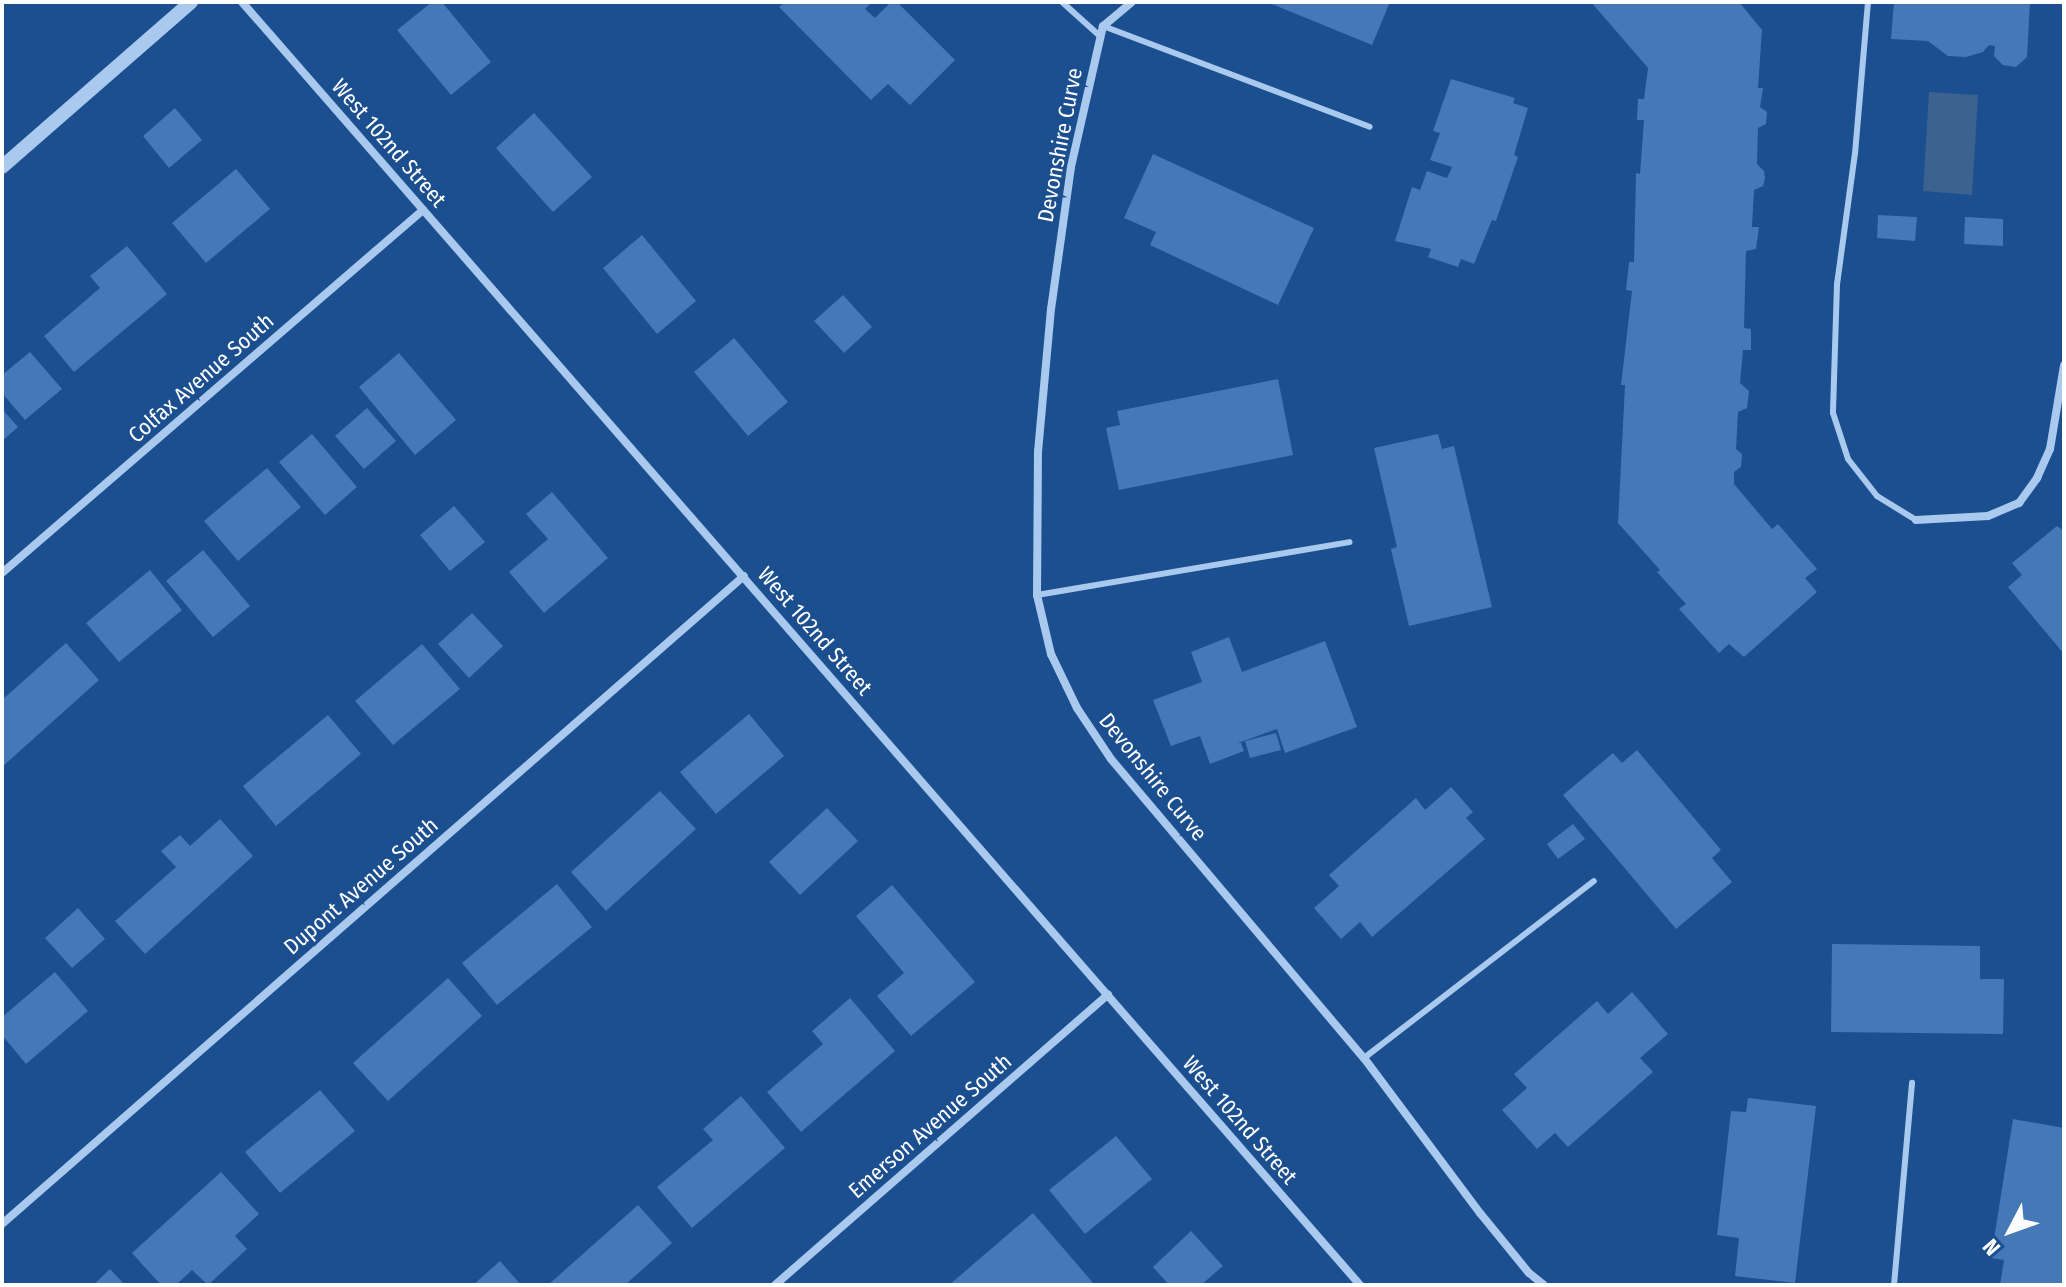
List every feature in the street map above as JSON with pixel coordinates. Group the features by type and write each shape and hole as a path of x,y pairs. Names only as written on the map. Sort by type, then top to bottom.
{"street":[{"path":"2,167 191,2"},
{"name":"West 102nd Street","path":"242,2 1360,1285"},
{"path":"1103,26 1132,2"},
{"name":"Devonshire Curve","path":"1103,26 1071,167 1051,309 1038,451 1037,595 1051,654 1077,708 1111,759 1364,1058 1480,1213 1529,1273 1544,1285"},
{"name":"Colfax Avenue South","path":"2,573 423,210"},
{"path":"1916,520 1988,516 2019,503 2037,478 2050,449 2064,365"},
{"name":"Dupont Avenue South","path":"2,1224 744,576"},
{"name":"Emerson Avenue South","path":"775,1285 1108,995"}],"lane":[{"path":"1062,2 1101,37"},
{"path":"1868,2 1855,153 1837,284 1833,413 1848,459 1877,496 1916,520"},
{"path":"1103,26 1370,127"},
{"path":"1037,595 1350,542"},
{"path":"1364,1058 1594,881"},
{"path":"1894,1285 1912,1083"}],"water":[{"path":"1929,92 1978,95 1972,195 1923,191"}],"building":[{"path":"432,2 442,2 491,62 451,95 397,30"},
{"path":"785,2 872,2 865,9 875,18 891,2 897,2 955,60 910,105 888,84 871,100 779,7"},
{"path":"1267,2 1390,2 1372,45"},
{"path":"1591,2 1739,2 1762,30 1758,88 1763,88 1760,107 1767,112 1766,124 1758,128 1757,164 1764,171 1765,178 1763,186 1754,190 1752,227 1759,227 1756,249 1746,251 1744,328 1751,329 1751,350 1743,350 1740,383 1749,391 1747,408 1738,412 1736,449 1742,454 1741,467 1734,472 1734,484 1772,529 1778,524 1817,569 1805,578 1817,592 1744,657 1729,644 1719,653 1679,609 1686,604 1618,523 1625,385 1621,385 1632,291 1626,290 1629,262 1634,262 1636,173 1640,174 1644,120 1637,120 1638,99 1644,99 1648,68"},
{"path":"1894,2 2030,2 2027,57 2016,67 2003,65 1994,56 1995,46 1989,45 1983,52 1966,57 1948,56 1928,41 1891,39"},
{"path":"1451,79 1515,98 1513,103 1528,108 1514,155 1518,157 1496,221 1492,220 1474,264 1461,259 1458,267 1428,257 1431,249 1395,241 1412,187 1420,190 1427,171 1447,178 1452,167 1430,160 1440,133 1433,131"},
{"path":"175,108 202,140 169,168 143,136"},
{"path":"534,113 592,177 553,212 496,148"},
{"path":"1153,154 1314,228 1278,305 1150,245 1156,232 1124,218"},
{"path":"236,169 270,209 206,263 172,223"},
{"path":"1878,215 1917,217 1915,241 1877,238"},
{"path":"1965,217 2003,219 2003,246 1964,244"},
{"path":"642,235 696,301 657,334 603,268"},
{"path":"127,246 167,294 74,372 44,336 100,288 90,276"},
{"path":"843,295 872,327 844,353 814,321"},
{"path":"734,338 788,402 748,436 694,372"},
{"path":"30,352 62,389 25,420 2,393 2,375"},
{"path":"399,353 456,420 415,455 359,387"},
{"path":"1278,379 1293,455 1119,490 1106,428 1120,425 1117,411"},
{"path":"367,408 396,441 364,469 335,436"},
{"path":"2,409 18,427 2,441"},
{"path":"312,434 357,487 325,515 279,462"},
{"path":"1438,434 1442,449 1454,446 1492,607 1409,626 1391,549 1397,547 1374,448"},
{"path":"267,468 301,507 238,561 204,521"},
{"path":"552,492 608,558 544,613 509,572 548,539 526,514"},
{"path":"454,506 485,542 450,571 420,535"},
{"path":"2057,526 2064,531 2064,654 2008,587 2022,575 2012,563"},
{"path":"203,550 250,606 213,637 166,581"},
{"path":"150,570 182,610 119,662 86,623"},
{"path":"472,613 503,646 469,678 438,644"},
{"path":"1229,637 1242,672 1325,641 1357,727 1285,753 1277,729 1238,743 1244,751 1210,764 1200,736 1171,746 1153,700 1202,682 1191,652"},
{"path":"66,643 99,680 2,767 2,700"},
{"path":"422,644 460,689 393,745 355,701"},
{"path":"749,714 784,756 716,814 680,772"},
{"path":"328,715 361,754 276,826 243,786"},
{"path":"1276,733 1281,750 1250,758 1245,741"},
{"path":"1637,750 1721,850 1712,858 1732,882 1676,929 1563,795 1613,753 1622,763"},
{"path":"1451,787 1473,812 1466,818 1485,839 1372,937 1360,922 1341,939 1314,908 1339,886 1329,875 1416,798 1425,810"},
{"path":"660,791 696,829 606,911 571,872"},
{"path":"827,808 858,841 800,895 769,862"},
{"path":"220,819 253,856 145,954 115,921 176,867 161,851 180,835 190,846"},
{"path":"1573,824 1585,839 1558,859 1547,844"},
{"path":"557,884 592,927 497,1005 462,963"},
{"path":"892,885 975,982 911,1036 877,996 904,973 856,916"},
{"path":"78,908 105,939 72,968 45,938"},
{"path":"1832,944 1980,946 1980,979 2004,979 2003,1034 1831,1032"},
{"path":"55,972 88,1011 26,1064 2,1035 2,1017"},
{"path":"448,978 482,1016 388,1101 353,1063"},
{"path":"1632,992 1668,1034 1640,1058 1653,1072 1568,1147 1555,1133 1537,1149 1502,1110 1527,1088 1514,1074 1597,1001 1608,1014"},
{"path":"850,998 895,1051 801,1132 767,1092 823,1044 812,1031"},
{"path":"320,1090 355,1131 280,1193 245,1152"},
{"path":"741,1096 785,1148 692,1228 657,1187 713,1140 703,1129"},
{"path":"1748,1098 1816,1106 1795,1283 1735,1276 1739,1238 1717,1235 1731,1111 1746,1112"},
{"path":"2013,1119 2064,1128 2064,1285 2000,1285 2004,1260 1991,1258"},
{"path":"1116,1136 1152,1179 1085,1234 1049,1190"},
{"path":"221,1172 259,1214 235,1236 247,1249 208,1285 192,1270 176,1285 161,1285 132,1253"},
{"path":"638,1205 672,1243 625,1285 548,1285"},
{"path":"1033,1213 1094,1284 949,1285"},
{"path":"1191,1231 1223,1266 1201,1285 1169,1285 1153,1267"},
{"path":"500,1261 521,1285 473,1285"},
{"path":"110,1269 125,1285 93,1285"}]}
